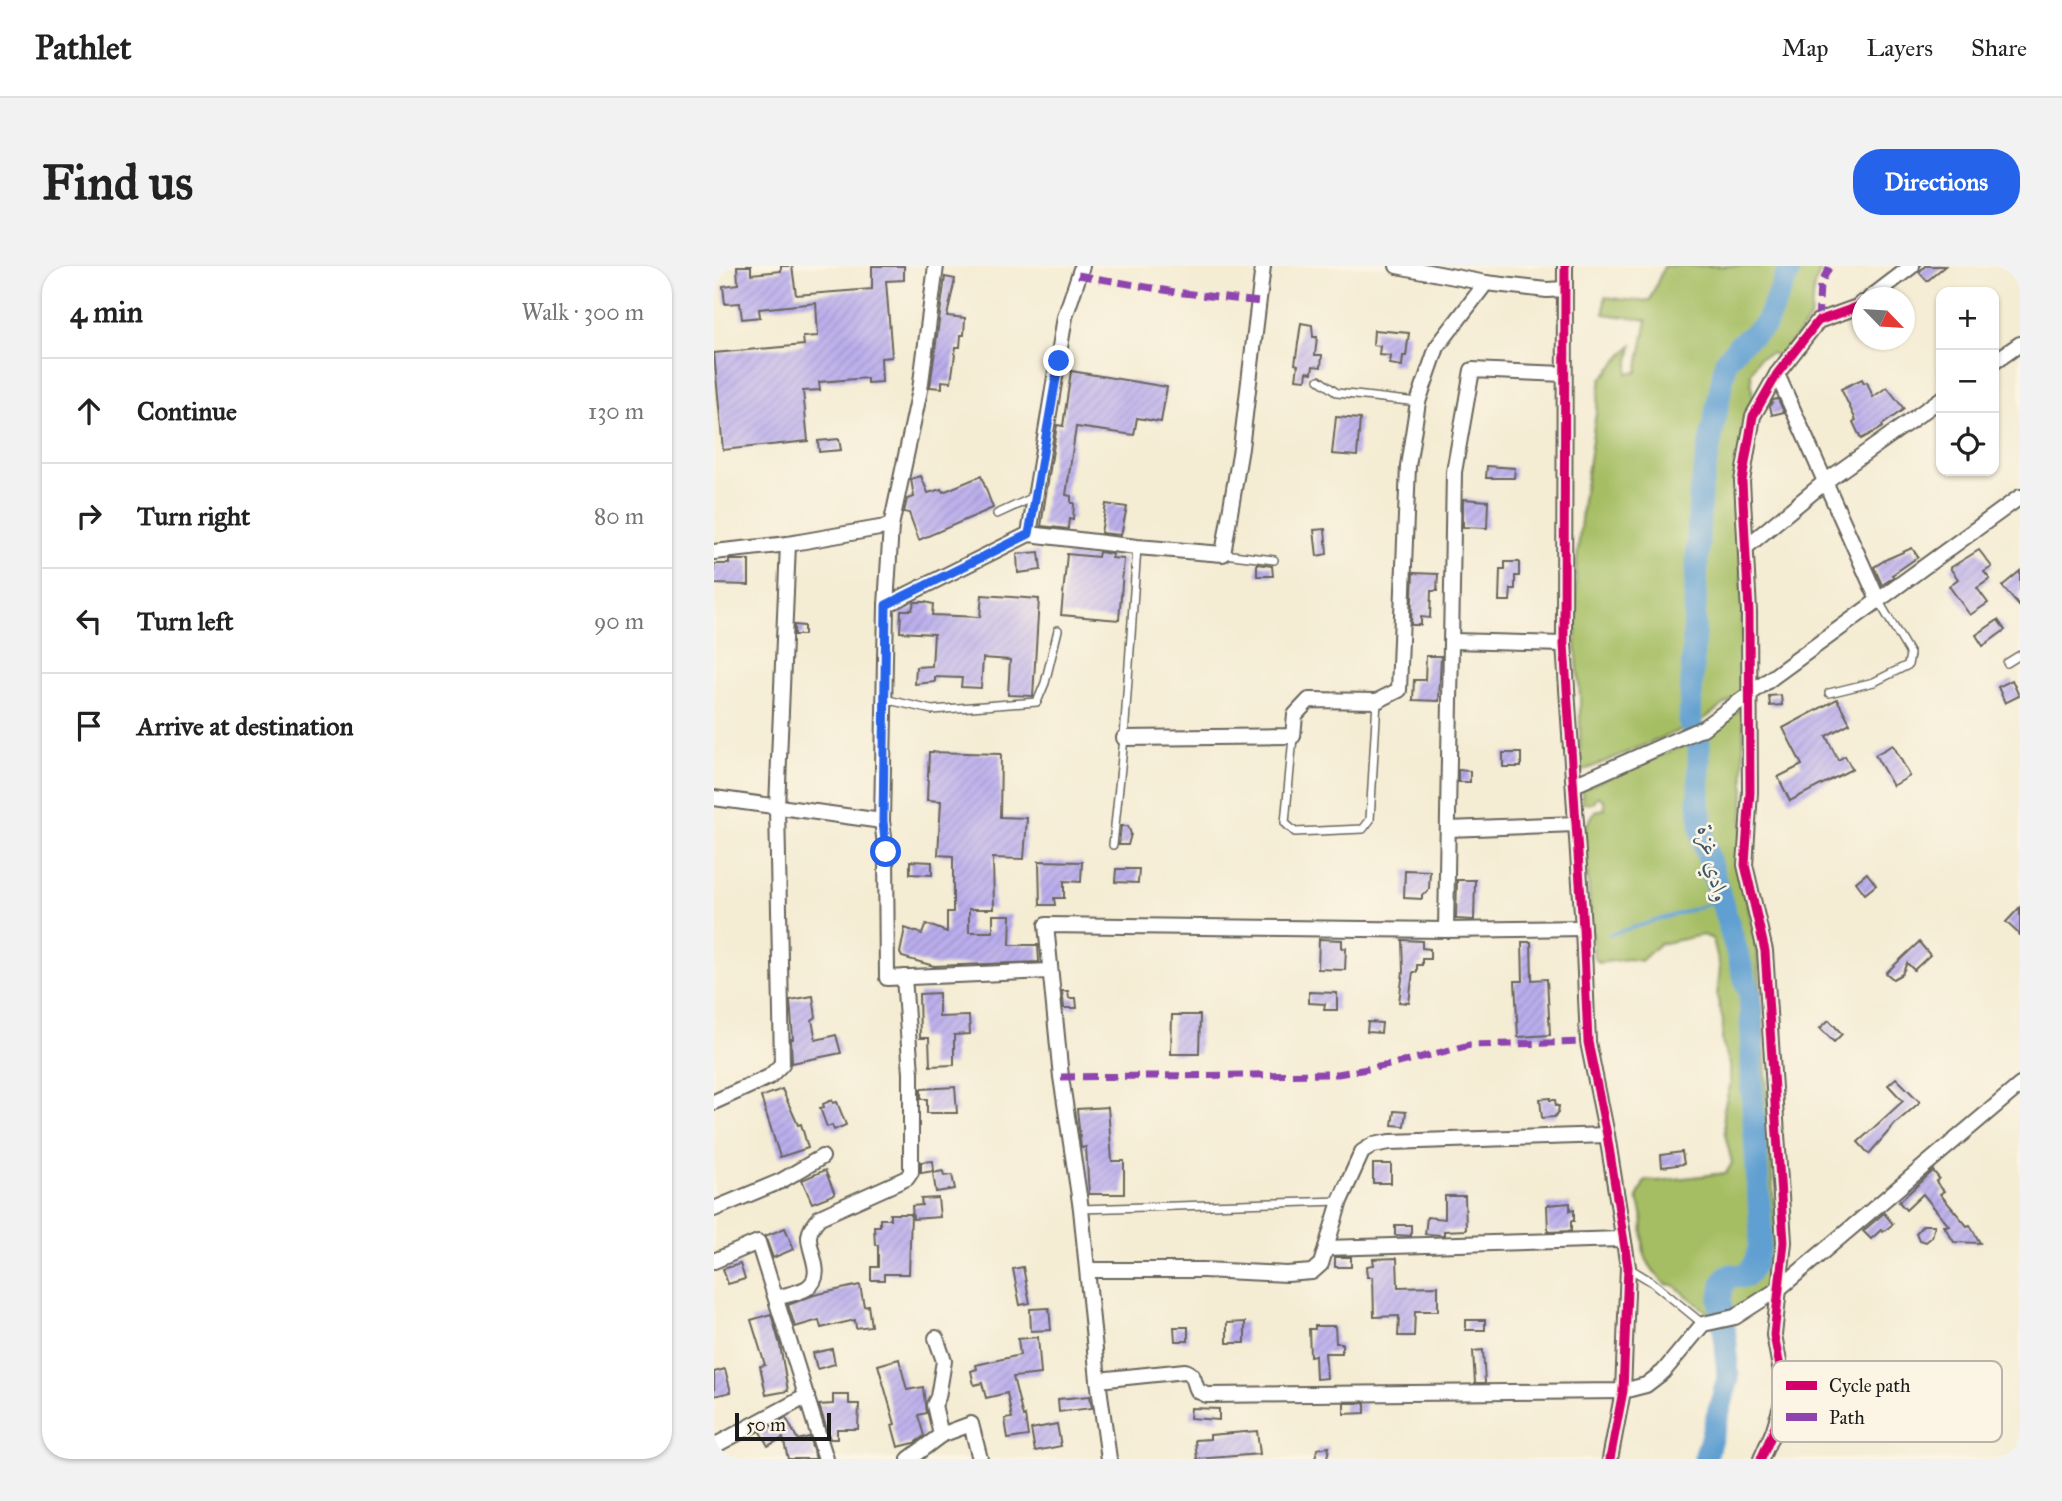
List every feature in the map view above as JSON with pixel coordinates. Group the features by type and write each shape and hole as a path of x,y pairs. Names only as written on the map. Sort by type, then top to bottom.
{"street":[{"path":"936,266 920,390 891,526 884,699 883,821 886,852 887,978 1049,971"},
{"path":"1029,534 1065,317 1082,266"},
{"path":"886,605 1029,534 1223,554 1241,448 1263,266"},
{"path":"1396,266 1486,282 1547,290 1564,289"},
{"path":"1565,266 1564,644 1588,1042 1607,1135 1628,1267 1623,1391 1610,1459"},
{"path":"1884,287 1912,266"},
{"path":"1124,738 1293,736 1295,715 1308,700 1377,701 1399,690 1408,466 1418,402 1437,347 1486,282"},
{"path":"1779,1361 1774,1335 1784,1241 1765,951 1745,865 1750,792 1746,547 1742,481 1753,416 1777,374 1818,321 1852,309"},
{"path":"1999,359 2020,344"},
{"path":"1446,930 1454,472 1472,370 1564,374"},
{"path":"1777,374 1878,600"},
{"path":"1746,547 1826,481 1936,404"},
{"path":"1574,785 1703,728 2020,497"},
{"path":"714,552 788,544 891,526"},
{"path":"714,1102 769,1077 782,1064 778,807 788,544"},
{"path":"1453,641 1564,644"},
{"path":"714,798 883,821"},
{"path":"1448,829 1576,824"},
{"path":"1109,1459 1098,1380 1081,1209 1061,1077 1046,925 1446,930 1583,928"},
{"path":"776,1298 808,1287 815,1278 816,1270 809,1236 820,1217 907,1178 911,1172 911,1073 904,978"},
{"path":"1098,1380 1185,1371 1192,1373 1198,1391 1207,1395 1623,1391 1646,1385 1664,1371 1707,1324 1735,1317 1780,1288 2020,1084"},
{"path":"1088,1270 1312,1272 1321,1264 1354,1166 1362,1152 1373,1145 1390,1142 1607,1135"},
{"path":"714,1209 781,1181 822,1157"},
{"path":"1326,1248 1622,1239"},
{"path":"714,1261 758,1242 826,1459"},
{"path":"936,1338 944,1361 934,1405 941,1435"},
{"path":"714,1446 807,1396"},
{"path":"909,1459 941,1435 971,1424 980,1459"},
{"path":"1761,1459 1772,1434"}],"lane":[{"path":"1319,380 1338,393 1418,402"},
{"path":"997,514 1035,496"},
{"path":"1113,845 1124,738 1137,547"},
{"path":"1223,554 1274,560"},
{"path":"1829,693 1874,682 1908,665 1910,654 1878,600"},
{"path":"884,699 932,710 1037,702 1058,630"},
{"path":"2007,663 2020,655"},
{"path":"1293,736 1284,823 1295,832 1363,829 1370,820 1377,701"},
{"path":"1081,1209 1340,1201"},
{"path":"1628,1267 1707,1324"}],"green space":[{"path":"1664,266 1823,266 1814,286 1810,319 1780,357 1771,353 1759,358 1751,373 1753,405 1741,550 1744,690 1700,722 1580,772 1576,570 1583,500 1601,379 1632,345 1627,373 1637,372 1647,320 1604,314 1605,297 1650,300"},
{"path":"1743,706 1744,791 1740,867 1757,949 1762,1004 1776,1240 1774,1284 1735,1309 1712,1316 1674,1285 1665,1284 1650,1266 1644,1250 1642,1215 1637,1198 1645,1180 1658,1181 1726,1173 1732,1163 1723,1112 1730,1086 1730,1065 1722,1042 1723,1021 1717,996 1720,968 1713,939 1703,935 1659,944 1641,961 1627,959 1599,963 1594,958 1584,830 1595,811 1605,809 1604,800 1598,796 1593,803 1582,803 1582,789 1709,735"}],"building":[{"path":"737,266 751,266 751,274 781,271 781,266 792,266 796,295 872,289 872,266 904,266 904,280 886,281 892,357 881,358 882,382 867,383 867,378 819,382 820,390 803,391 808,441 723,450 714,353 804,345 803,337 818,336 816,303 759,309 760,317 742,319 740,303 725,304 723,286 738,284"},
{"path":"1925,266 1945,266 1927,281 1919,272"},
{"path":"945,277 955,279 947,316 965,318 964,335 961,335 960,347 956,347 951,382 942,381 942,388 930,387"},
{"path":"1301,323 1312,325 1313,337 1317,337 1315,355 1322,355 1321,367 1313,366 1312,373 1307,372 1306,380 1296,379 1298,365 1295,364"},
{"path":"1374,330 1409,333 1402,366 1390,364 1391,356 1379,355 1380,346 1373,345"},
{"path":"1071,371 1167,387 1161,422 1137,418 1134,435 1076,427 1066,495 1071,496 1071,503 1074,503 1073,520 1069,519 1068,529 1041,526 1057,425 1063,426"},
{"path":"1862,379 1864,383 1867,382 1873,397 1887,387 1904,409 1882,425 1883,427 1861,439 1853,422 1856,420 1841,389"},
{"path":"1778,399 1784,412 1772,415 1770,406 1773,400"},
{"path":"1336,417 1360,419 1357,456 1332,454"},
{"path":"839,439 841,450 819,452 818,441"},
{"path":"1487,466 1515,468 1514,478 1486,478"},
{"path":"921,476 928,493 941,489 943,492 981,476 993,508 919,540 909,513 904,512 907,499 914,497 911,479"},
{"path":"1463,499 1488,501 1487,528 1463,527"},
{"path":"1106,504 1127,507 1121,535 1101,533"},
{"path":"1325,529 1327,554 1317,556 1314,530"},
{"path":"1912,548 1918,557 1882,585 1874,567"},
{"path":"1979,550 1992,567 1984,572 1990,579 1977,588 1988,603 1970,615 1949,586 1958,579 1950,568"},
{"path":"1039,552 1041,570 1018,573 1017,554"},
{"path":"1099,552 1113,554 1112,558 1124,559 1119,620 1061,615 1067,554 1098,557"},
{"path":"729,560 749,560 749,585 714,584 714,564 729,564"},
{"path":"1505,562 1519,562 1519,576 1515,576 1515,589 1511,589 1510,601 1499,601 1500,569 1505,569"},
{"path":"1257,564 1272,566 1273,576 1257,576"},
{"path":"2020,571 2020,607 2002,586"},
{"path":"1413,573 1438,574 1437,591 1431,591 1430,618 1421,617 1421,625 1411,625"},
{"path":"982,595 1039,599 1033,696 1008,695 1010,660 983,658 981,688 961,687 962,678 935,677 935,682 915,684 916,667 932,666 934,634 900,632 901,610 912,610 914,602 925,602 933,604 932,615 980,617"},
{"path":"1998,620 2005,630 1983,646 1976,635"},
{"path":"794,625 804,626 804,635 794,635"},
{"path":"1426,656 1441,656 1439,701 1413,700 1414,680 1425,680"},
{"path":"2012,680 2019,696 2005,703 1998,687"},
{"path":"1781,695 1782,705 1770,706 1769,696"},
{"path":"1837,699 1850,723 1826,736 1838,760 1845,756 1852,769 1790,801 1778,777 1802,765 1783,728"},
{"path":"1893,745 1910,776 1893,786 1875,755"},
{"path":"929,752 1001,754 1000,817 1027,818 1024,859 993,858 994,909 969,909 969,932 993,932 993,915 1011,915 1010,945 1038,945 1039,962 934,966 902,957 900,953 905,928 922,934 926,924 947,932 947,912 953,912 953,856 938,855 941,801 927,800"},
{"path":"1503,753 1521,753 1521,767 1503,767"},
{"path":"1458,770 1470,771 1470,782 1458,782"},
{"path":"1121,826 1128,826 1131,834 1128,845 1119,845"},
{"path":"910,861 932,862 932,875 910,874"},
{"path":"1039,861 1082,862 1081,882 1064,881 1064,898 1054,898 1055,905 1040,905"},
{"path":"1116,869 1139,869 1138,883 1115,882"},
{"path":"1405,870 1430,871 1429,889 1422,895 1422,899 1404,898"},
{"path":"1867,873 1876,885 1865,894 1856,882"},
{"path":"1457,880 1475,880 1474,920 1456,919"},
{"path":"2020,907 2020,935 2006,922"},
{"path":"1319,939 1342,940 1342,948 1346,948 1345,970 1318,969"},
{"path":"1402,940 1422,941 1422,948 1430,949 1430,959 1422,959 1422,965 1417,965 1417,972 1413,972 1409,1003 1399,1002 1403,972"},
{"path":"1522,942 1531,942 1532,980 1547,979 1550,1035 1518,1037 1515,981 1523,981"},
{"path":"1919,942 1930,955 1914,970 1907,963 1902,974 1893,979 1886,973"},
{"path":"1062,991 1068,991 1069,998 1076,998 1077,1008 1064,1008"},
{"path":"1309,992 1337,993 1337,1010 1324,1010 1325,1004 1309,1003"},
{"path":"939,993 939,1017 969,1016 970,1034 954,1035 954,1065 930,1066 929,1038 920,1038 919,994"},
{"path":"813,996 816,1017 812,1020 816,1040 836,1035 841,1053 792,1063 790,1000"},
{"path":"1172,1015 1200,1015 1199,1054 1171,1054"},
{"path":"1829,1020 1842,1034 1834,1042 1820,1028"},
{"path":"1368,1022 1382,1023 1381,1033 1367,1032"},
{"path":"1896,1078 1920,1102 1895,1124 1869,1154 1858,1142 1903,1101 1888,1085"},
{"path":"955,1087 957,1113 927,1113 927,1099 921,1099 921,1089"},
{"path":"782,1089 798,1125 801,1124 808,1148 780,1157 761,1097"},
{"path":"1550,1098 1559,1106 1558,1113 1554,1117 1542,1118 1540,1099"},
{"path":"832,1100 833,1103 837,1102 846,1125 834,1130 832,1125 827,1127 820,1108"},
{"path":"1108,1107 1112,1161 1124,1161 1124,1194 1089,1194 1086,1147 1081,1148 1077,1109"},
{"path":"1394,1111 1406,1112 1404,1126 1392,1125"},
{"path":"1682,1152 1684,1164 1662,1167 1661,1155"},
{"path":"933,1161 934,1171 921,1173 921,1162"},
{"path":"1373,1164 1391,1164 1391,1183 1373,1183"},
{"path":"825,1170 835,1194 812,1203 802,1180"},
{"path":"943,1171 944,1176 952,1175 955,1189 936,1192 933,1173"},
{"path":"1933,1171 1939,1178 1936,1182 1944,1191 1940,1194 1967,1226 1970,1225 1980,1243 1954,1242 1944,1226 1949,1226 1923,1194 1906,1210 1899,1202"},
{"path":"1445,1196 1465,1196 1466,1230 1444,1231 1444,1235 1425,1234 1427,1217 1445,1219"},
{"path":"938,1198 940,1217 913,1219 912,1206 922,1205 921,1199"},
{"path":"1570,1203 1570,1211 1574,1210 1571,1231 1548,1232 1547,1205"},
{"path":"1884,1213 1893,1224 1871,1239 1863,1231"},
{"path":"890,1214 911,1214 909,1274 884,1274 884,1280 871,1280 871,1267 878,1267 878,1245 875,1245 874,1226 880,1226 880,1219 890,1219"},
{"path":"1395,1225 1411,1225 1411,1236 1395,1235"},
{"path":"1923,1225 1935,1225 1932,1237 1926,1242 1919,1240 1916,1233"},
{"path":"785,1228 794,1249 773,1258 765,1236"},
{"path":"1335,1257 1351,1257 1351,1267 1335,1267"},
{"path":"1397,1258 1398,1287 1438,1286 1438,1311 1415,1311 1414,1336 1398,1336 1399,1316 1374,1317 1373,1277 1368,1277 1367,1266 1374,1265 1373,1259"},
{"path":"740,1264 745,1279 728,1284 723,1269"},
{"path":"1023,1267 1030,1303 1020,1305 1013,1269"},
{"path":"860,1285 864,1306 868,1305 871,1326 856,1328 855,1320 821,1328 819,1320 795,1327 788,1305 814,1295"},
{"path":"1049,1308 1051,1330 1031,1331 1030,1309"},
{"path":"771,1314 780,1345 788,1391 766,1395 760,1366 765,1365 751,1320"},
{"path":"1466,1320 1485,1320 1485,1330 1466,1330"},
{"path":"1245,1322 1245,1343 1227,1343 1227,1323"},
{"path":"1315,1326 1335,1326 1336,1343 1342,1343 1342,1353 1325,1353 1327,1378 1316,1379 1315,1355 1310,1356 1309,1329 1315,1329"},
{"path":"1174,1327 1188,1327 1188,1341 1175,1341"},
{"path":"1038,1337 1041,1374 1013,1377 1028,1436 1008,1439 1005,1419 1012,1418 1007,1393 986,1398 982,1383 974,1385 971,1371 977,1369 976,1365 1020,1355 1018,1339"},
{"path":"832,1349 835,1364 817,1369 813,1353"},
{"path":"1483,1350 1485,1383 1475,1383 1473,1351"},
{"path":"899,1359 907,1390 923,1387 926,1413 918,1415 924,1436 914,1443 898,1447 892,1425 895,1424 878,1365"},
{"path":"725,1369 731,1392 714,1396 714,1372"},
{"path":"833,1395 849,1395 849,1404 859,1404 858,1429 837,1429 837,1439 830,1439 819,1405 833,1404"},
{"path":"1090,1396 1092,1408 1059,1412 1058,1399"},
{"path":"1344,1403 1365,1403 1365,1413 1344,1414"},
{"path":"1191,1408 1219,1409 1219,1420 1190,1418"},
{"path":"786,1418 798,1440 809,1437 816,1459 788,1459 783,1438 768,1446 760,1432"},
{"path":"1057,1424 1061,1446 1035,1451 1031,1429"},
{"path":"1257,1431 1260,1454 1197,1459 1195,1440 1210,1439 1210,1435"},
{"path":"1329,1447 1327,1459 1315,1459 1317,1449"}],"waterway":[{"name":"وادي غزة","path":"1705,1459 1728,1379 1720,1301 1723,1283 1732,1275 1744,1277 1752,1268 1761,1234 1752,1091 1750,995 1703,840 1699,803 1699,743 1690,721 1700,494 1726,361 1739,345 1765,325 1791,266"},
{"path":"1609,935 1722,900"}],"marked path":[{"path":"1818,321 1820,285 1830,266"},
{"path":"1078,275 1175,292 1260,302"},
{"path":"1061,1077 1338,1074 1390,1065 1470,1045 1588,1042"}],"cycle path":[{"path":"1565,266 1564,644 1588,1042 1607,1135 1628,1267 1623,1391 1610,1459"},
{"path":"1779,1361 1774,1335 1784,1242 1765,951 1745,865 1750,792 1749,612 1742,481 1753,416 1777,374 1818,321 1852,309"},
{"path":"1761,1459 1772,1434"}],"route":[{"path":"886,852 883,821 886,605 1029,534 1059,361"}]}
